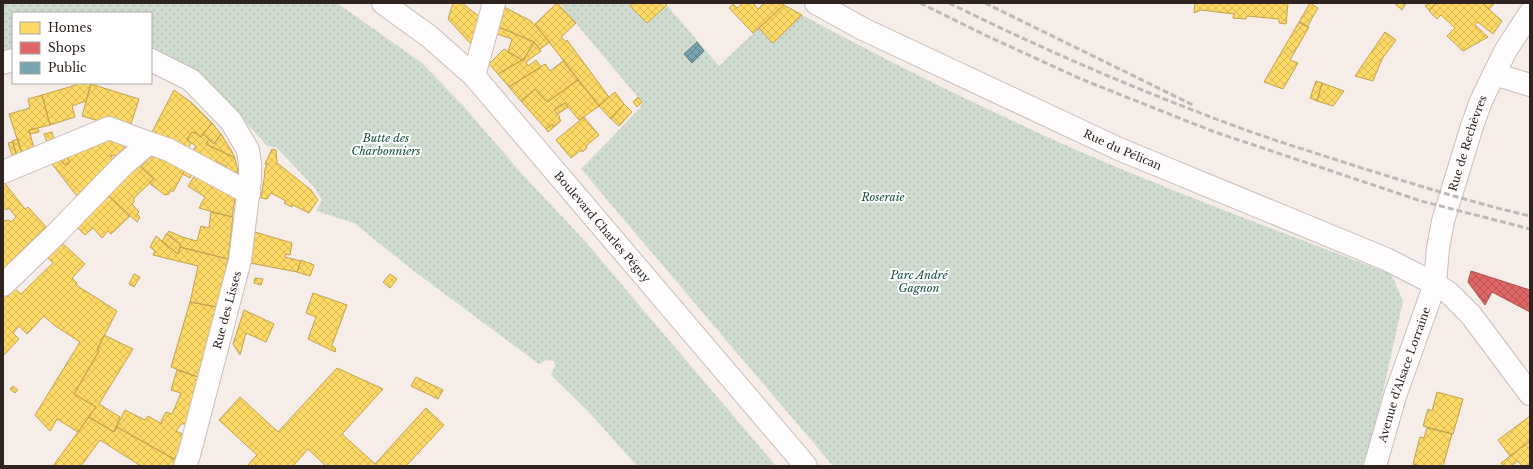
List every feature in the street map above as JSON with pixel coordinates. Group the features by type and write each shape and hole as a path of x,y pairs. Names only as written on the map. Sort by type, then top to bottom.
{"street":[{"name":"Boulevard Charles Péguy","path":"383,3 430,37 474,76 806,466"},
{"path":"474,76 494,3"},
{"name":"Rue du Pélican","path":"816,3 864,29 1119,149 1386,259 1435,284 1449,292 1471,315 1530,394"},
{"name":"Rue de Rechèvres","path":"1435,284 1438,248 1443,222 1480,101 1506,50 1530,13"},
{"name":"Rue des Lisses","path":"152,60 191,80 231,121 248,150 250,164 249,193 240,260 185,466"},
{"path":"1494,74 1530,85"},
{"path":"3,172 109,128 169,150 249,193"},
{"path":"3,285 55,235 122,166 149,143"},
{"name":"Avenue d'Alsace Lorraine","path":"1375,466 1395,396 1435,284"}],"green space":[{"name":"Butte des Charbonniers","path":"3,3 337,3 422,63 466,109 523,175 583,239 776,466 637,466 589,412 551,375 555,366 554,361 549,360 539,364 410,268 354,223 316,211 322,200 314,187 276,147 267,146 230,107 214,87 200,75 168,55 152,48 152,12 12,12 12,56 3,59"},
{"name":"Parc André Gagnon","path":"559,3 665,3 719,66 759,28 773,43 802,15 940,86 1081,152 1196,199 1391,274 1403,301 1370,450 1365,466 833,466 581,169 640,108 642,102"}],"building: Homes":[{"path":"453,3 462,3 481,18 476,39 471,44 448,19"},
{"path":"557,3 576,23 561,37 566,42 567,40 609,97 599,106 535,24"},
{"path":"634,3 665,3 667,5 647,23 630,6"},
{"path":"743,3 753,3 758,9 764,3 780,3 784,5 753,33 729,8 733,4 737,8"},
{"path":"1195,3 1288,3 1286,24 1279,23 1279,19 1247,16 1246,19 1233,18 1234,14 1201,10 1194,13"},
{"path":"1310,3 1318,8 1307,27 1299,22"},
{"path":"1394,3 1406,3 1402,10"},
{"path":"1429,3 1436,3 1429,10 1425,6"},
{"path":"1436,3 1482,3 1502,21 1493,34 1478,22 1475,25 1488,37 1463,51 1447,36 1455,28 1441,15 1437,19 1429,11"},
{"path":"1482,3 1495,3 1489,9"},
{"path":"784,5 802,15 773,43 759,28"},
{"path":"504,7 531,21 550,42 540,49 534,42 499,27"},
{"path":"1299,22 1309,27 1290,60 1298,63 1283,89 1264,82"},
{"path":"499,27 534,42 524,59 522,60 508,52 512,39 497,34"},
{"path":"1385,32 1396,40 1382,59 1373,81 1355,76"},
{"path":"534,42 541,51 526,62 528,66 536,60 541,67 509,87 498,74 524,59"},
{"path":"504,49 522,60 498,74 489,64"},
{"path":"563,61 578,80 547,102 535,89 521,101 509,87 545,64 550,71"},
{"path":"578,80 599,106 579,120 565,103 554,110 560,117 559,118 561,121 554,127 552,124 546,129 521,101 535,89 547,102"},
{"path":"1316,81 1322,83 1317,101 1310,98"},
{"path":"1322,83 1344,91 1333,106 1317,101"},
{"path":"91,84 86,101 72,106 75,117 50,125 42,95 76,85"},
{"path":"91,84 139,99 129,130 82,116"},
{"path":"174,90 192,103 212,123 201,137 194,132 191,133 187,140 191,143 186,152 150,136"},
{"path":"615,92 624,104 611,119 599,106"},
{"path":"42,95 50,125 29,130 34,148 22,154 9,114 30,108 28,99"},
{"path":"638,97 642,102 637,107 633,102"},
{"path":"565,103 568,107 558,114 554,110"},
{"path":"624,104 632,112 619,126 611,119"},
{"path":"584,117 599,135 586,146 587,148 582,152 581,150 571,158 556,140"},
{"path":"212,123 221,134 214,144 203,134"},
{"path":"552,124 554,127 548,132 546,129"},
{"path":"38,128 39,132 30,134 29,130"},
{"path":"52,132 54,140 47,142 44,134"},
{"path":"194,132 201,137 203,134 209,139 206,144 235,158 238,172 237,180 226,174 226,166 215,161 212,166 191,154 196,146 187,140 191,133"},
{"path":"221,134 235,158 206,144 209,139 214,144"},
{"path":"111,138 127,146 128,154 124,158 110,155 118,164 80,200 49,160 58,156 65,165 70,162 64,154"},
{"path":"18,139 22,154 17,156 12,141"},
{"path":"13,142 17,156 13,158 8,143"},
{"path":"272,149 276,150 277,163 311,190 318,200 309,213 293,205 292,207 284,203 286,201 271,193 267,199 261,198 264,172 267,164 265,164"},
{"path":"64,154 70,162 65,165 58,156"},
{"path":"150,157 162,157 185,170 173,192 171,190 169,194 165,195 149,183 154,179 141,167"},
{"path":"138,165 154,179 134,198 134,202 132,204 139,212 137,214 140,217 137,222 109,196"},
{"path":"185,170 192,174 190,178 183,174"},
{"path":"195,175 235,198 232,217 199,208 205,197 188,186"},
{"path":"3,181 25,209 28,207 48,229 3,269 3,221 9,220 11,222 16,217 9,208 6,210 3,206"},
{"path":"109,196 130,216 111,234 108,231 102,238 93,228 85,235 77,227"},
{"path":"211,212 233,217 228,259 180,247 181,245 167,234 169,231 182,237 197,241 201,226 209,228"},
{"path":"255,232 292,243 290,255 286,254 285,257 301,261 297,272 250,263"},
{"path":"166,234 181,245 178,254 162,242"},
{"path":"156,236 178,254 180,247 228,259 217,307 190,302 198,266 153,255 155,251 150,247"},
{"path":"61,242 85,264 72,278 77,283 76,285 117,311 97,350 99,351 74,394 96,407 78,432 57,419 50,431 35,415 80,342 54,325 44,316 27,334 19,326 13,333 19,339 3,356 3,296 13,287 21,294 53,263 46,256"},
{"path":"301,260 314,265 310,276 297,272"},
{"path":"134,274 140,277 134,287 129,284"},
{"path":"390,274 397,279 390,288 383,282"},
{"path":"255,278 263,279 261,285 254,283"},
{"path":"313,293 347,305 332,345 336,349 335,352 308,339 316,317 306,313"},
{"path":"190,302 217,307 198,377 171,367"},
{"path":"244,310 274,324 266,342 246,333 240,355 233,344"},
{"path":"104,335 133,349 99,404 120,417 114,432 89,417 96,407 74,394 99,351 97,350"},
{"path":"337,368 383,389 342,434 375,464 426,408 444,425 406,466 326,466 308,449 293,466 247,466 257,455 219,420 240,397 278,432"},
{"path":"177,370 198,377 188,424 181,424 176,431 185,435 178,461 117,427 114,432 125,410 145,420 148,416 162,424 161,421 166,412 172,414 181,393 171,390"},
{"path":"416,377 443,390 438,399 411,386"},
{"path":"13,386 18,390 15,393 10,389"},
{"path":"1437,392 1463,399 1453,434 1423,426 1428,409 1432,411"},
{"path":"1530,416 1530,441 1510,456 1498,440"},
{"path":"89,417 114,432 117,427 177,461 175,466 141,466 100,440 81,466 53,466"},
{"path":"1427,428 1452,434 1443,466 1421,466 1413,464 1420,437 1424,438"},
{"path":"1530,441 1530,466 1522,466 1518,461 1511,466 1503,466 1501,463"}],"building: Shops":[{"path":"1471,271 1530,290 1530,312 1492,292 1485,305 1468,282"}],"building: Public":[{"path":"697,42 704,51 692,63 684,54"}],"railway":[{"path":"920,3 1081,79 1212,131 1421,201 1530,229"},
{"path":"949,3 1019,37 1090,68 1235,126 1406,182 1530,216"},
{"path":"985,3 1195,106"}],"park label":[{"name":"Roseraie","path":"883,197"}]}
